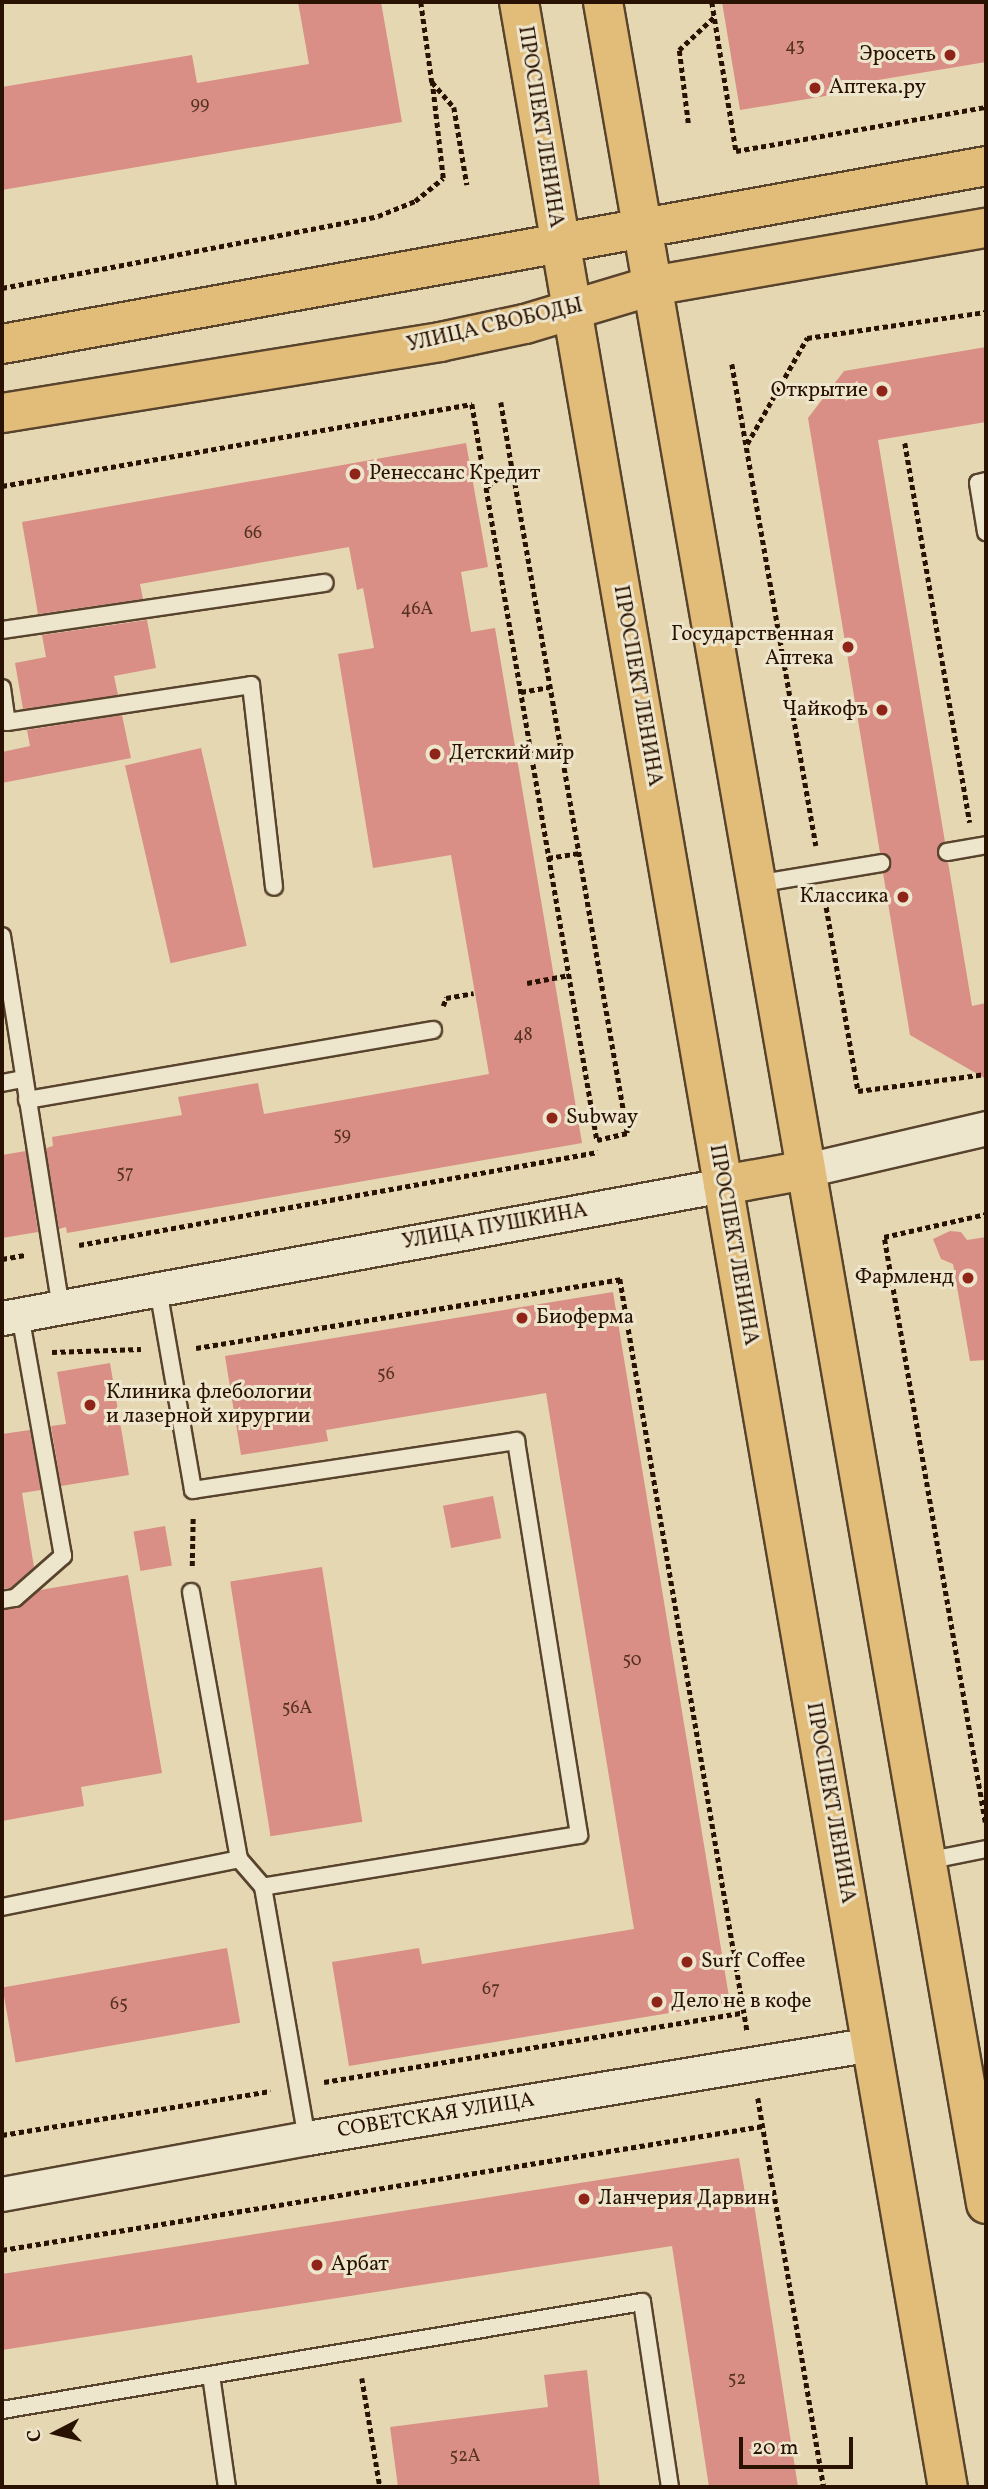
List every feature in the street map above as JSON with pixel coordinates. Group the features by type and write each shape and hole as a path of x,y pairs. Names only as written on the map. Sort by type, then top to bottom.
{"main road":[{"name":"ПРОСПЕКТ ЛЕНИНА","path":"519,2 948,2487"},
{"path":"603,2 986,2204"},
{"path":"2,344 986,166"},
{"name":"УЛИЦА СВОБОДЫ","path":"2,413 440,342 652,286 986,228"},
{"name":"УЛИЦА ПУШКИНА","path":"723,1185 806,1170"}],"street":[{"name":"УЛИЦА ПУШКИНА","path":"806,1170 986,1128"},
{"name":"УЛИЦА ПУШКИНА","path":"11,1316 723,1185"},
{"name":"СОВЕТСКАЯ УЛИЦА","path":"2,2194 307,2138 872,2044"}],"lane":[{"path":"986,481 978,484 986,532"},
{"path":"2,629 325,583"},
{"path":"2,688 4,725 251,685 274,887"},
{"path":"947,852 986,845"},
{"path":"756,884 881,863"},
{"path":"2,936 61,1307"},
{"path":"27,1100 433,1030"},
{"path":"2,1083 23,1079"},
{"path":"158,1289 193,1490 516,1441 579,1835 263,1888"},
{"path":"2,1600 15,1598 63,1556 27,1353 11,1316"},
{"path":"191,1592 239,1859 263,1888 307,2138"},
{"path":"926,1861 986,1849"},
{"path":"2,1907 239,1859"},
{"path":"2,2410 642,2302 670,2487"},
{"path":"211,2375 227,2487"}],"path":[{"path":"2,288 378,216 415,201 443,178 421,2"},
{"path":"712,2 736,151 986,107"},
{"path":"688,123 679,50 715,17"},
{"path":"432,82 454,107 467,185"},
{"path":"747,445 807,338 986,312"},
{"path":"732,364 858,1091 986,1074"},
{"path":"2,486 472,404 597,1140 627,1133 501,402"},
{"path":"905,443 966,801"},
{"path":"486,488 512,468"},
{"path":"521,692 550,687"},
{"path":"548,858 579,853"},
{"path":"527,983 569,975"},
{"path":"77,1245 598,1152"},
{"path":"986,1214 884,1237 986,1830"},
{"path":"27,1353 206,1348 620,1279 824,2487"},
{"path":"191,1592 193,1490"},
{"path":"2,2135 744,2013"},
{"path":"2,2250 763,2126"},
{"path":"357,2350 380,2487"}],"building":[{"path":"298,2 381,2 402,122 2,190 2,87 192,55 197,83 309,64"},
{"path":"722,2 986,2 986,62 866,82 868,89 740,110"},
{"path":"986,347 986,422 878,440 945,842 937,855 948,862 972,1006 986,1003 986,1079 910,1035 883,873 891,862 880,853 808,418 844,371"},
{"path":"466,443 488,567 461,572 471,632 495,628 582,1143 67,1233 66,1227 59,1229 46,1148 53,1146 52,1137 182,1115 178,1097 258,1083 264,1114 489,1074 451,855 373,868 338,654 374,648 363,588 357,590 349,547 140,584 143,599 38,614 22,522"},
{"path":"147,620 156,668 114,676 118,695 23,709 15,663 46,657 42,635"},
{"path":"122,715 131,758 2,783 2,752 30,746 27,730"},
{"path":"201,748 247,946 171,963 125,766"},
{"path":"26,1151 38,1232 2,1238 2,1155"},
{"path":"950,1231 961,1232 967,1240 986,1237 986,1360 970,1361 953,1264 941,1259 933,1239"},
{"path":"613,1292 730,2003 349,2066 332,1962 419,1948 422,1964 634,1929 546,1393 326,1430 328,1441 241,1455 225,1356"},
{"path":"110,1363 129,1475 61,1486 51,1426 66,1424 57,1372"},
{"path":"30,1430 41,1490 22,1493 34,1567 10,1588 2,1589 2,1434"},
{"path":"493,1496 501,1538 451,1548 443,1506"},
{"path":"165,1526 172,1565 140,1571 133,1532"},
{"path":"322,1567 362,1822 271,1836 230,1582"},
{"path":"128,1575 162,1773 81,1787 84,1806 2,1821 2,1610 21,1606 40,1590"},
{"path":"227,1948 240,2023 16,2062 2,1988"},
{"path":"739,2158 745,2193 752,2191 798,2487 709,2487 672,2246 2,2350 2,2274"},
{"path":"587,2370 600,2487 398,2487 390,2427 548,2407 544,2375"}],"place":[{"name":"Эросеть","path":"950,55"},
{"name":"Аптека.ру","path":"815,88"},
{"name":"Открытие","path":"882,391"},
{"name":"Ренессанс Кредит","path":"355,474"},
{"name":"Государственная Аптека","path":"848,647"},
{"name":"Чайкофъ","path":"882,710"},
{"name":"Детский мир","path":"435,754"},
{"name":"Классика","path":"903,897"},
{"name":"Subway","path":"552,1118"},
{"name":"Фармленд","path":"968,1278"},
{"name":"Биоферма","path":"522,1318"},
{"name":"Клиника флебологии и лазерной хирургии","path":"90,1405"},
{"name":"Surf Coffee","path":"687,1962"},
{"name":"Дело не в кофе","path":"657,2002"},
{"name":"Ланчерия Дарвин","path":"584,2199"},
{"name":"Арбат","path":"317,2265"}]}
